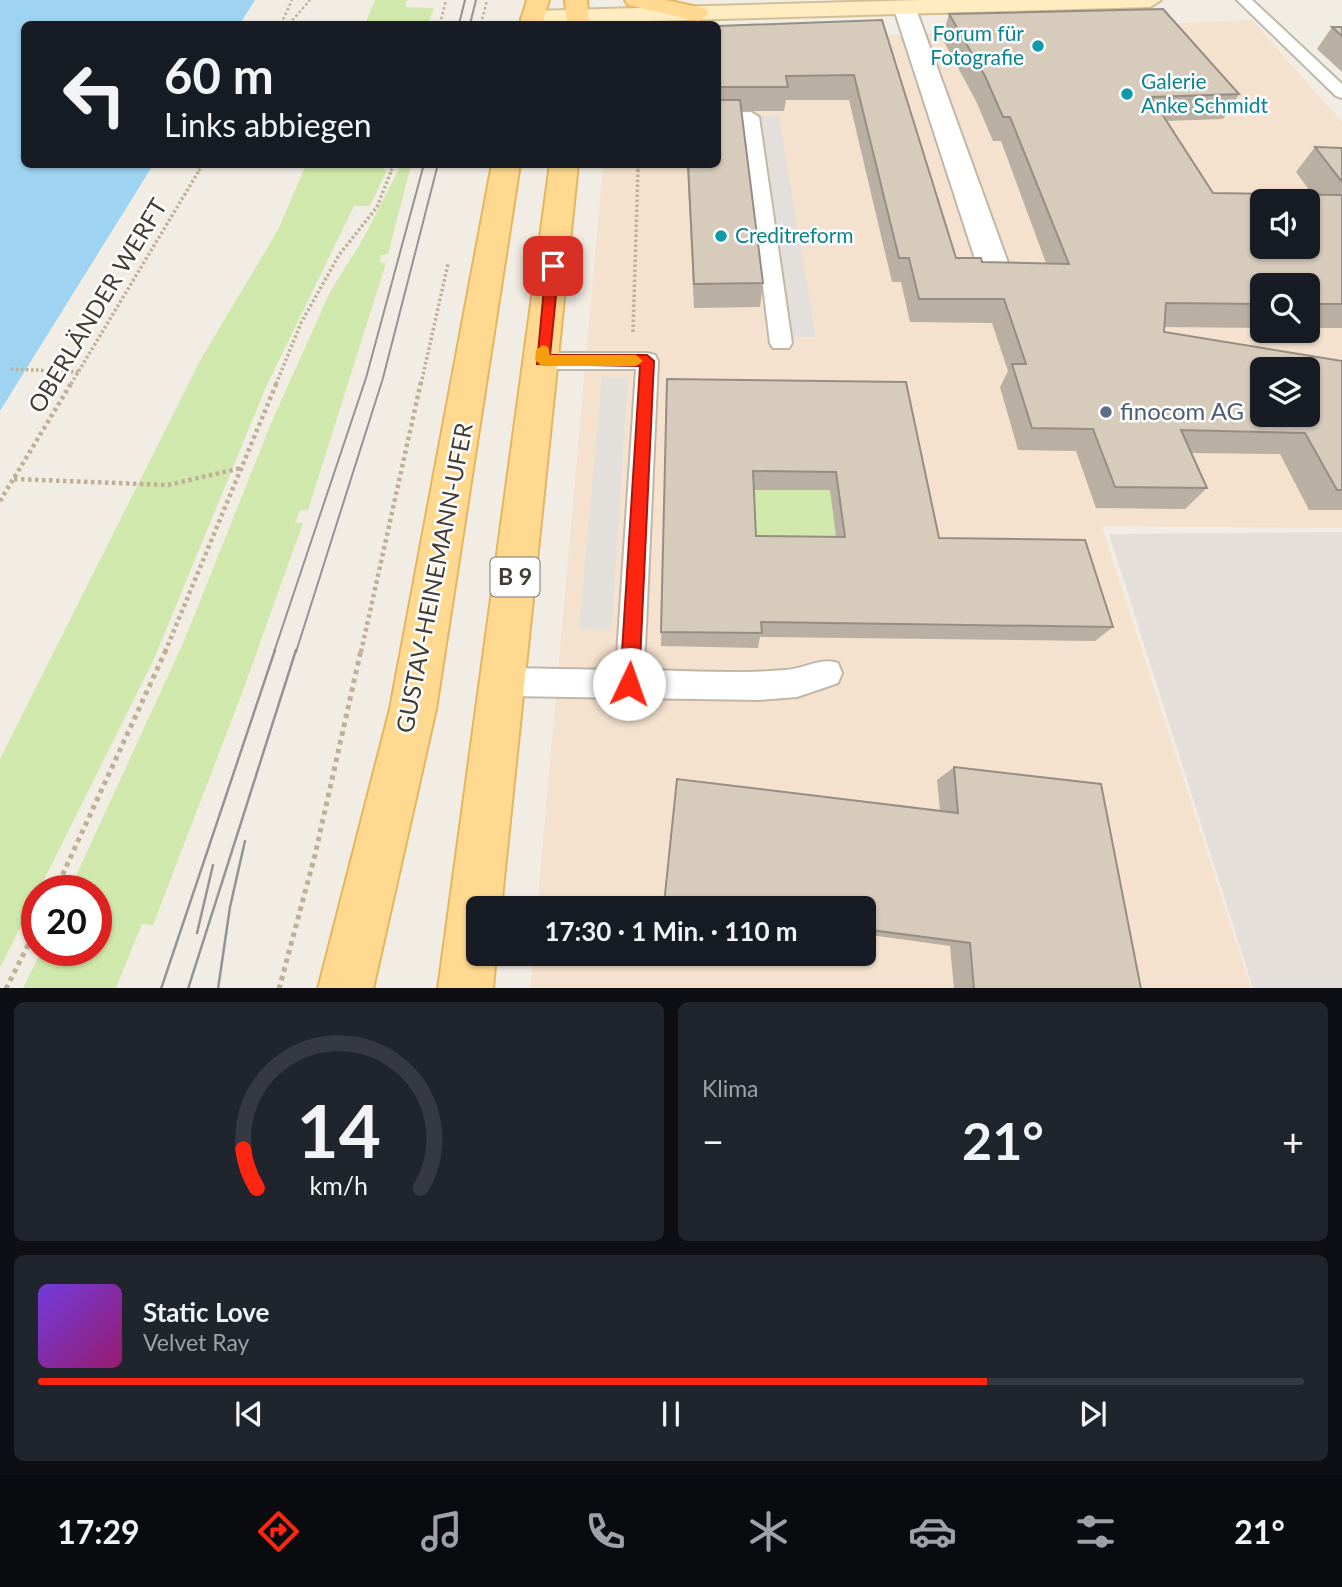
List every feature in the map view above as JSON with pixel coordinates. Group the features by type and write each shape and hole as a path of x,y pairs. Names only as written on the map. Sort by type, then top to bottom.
{"main road":[{"path":"636,0 698,14"},
{"name":"GUSTAV-HEINEMANN-UFER","path":"345,988 413,709 464,424 505,168"},
{"name":"B 9","path":"465,988 564,168"}],"street":[{"path":"534,14 698,14 1150,0"},
{"path":"905,9 995,271"}],"lane":[{"path":"1244,0 1342,93"},
{"path":"721,118 751,117 781,343"},
{"path":"542,360 647,361 629,684"},
{"path":"502,682 759,686 797,683 828,673"}],"path":[{"path":"282,21 292,0"},
{"path":"292,21 310,0"},
{"path":"441,21 446,0"},
{"path":"482,21 487,0"},
{"name":"OBERLÄNDER WERFT","path":"0,501 202,168"},
{"path":"62,875 166,650 301,323 339,255 377,207 392,168"},
{"path":"633,343 638,168"},
{"path":"279,988 316,855 449,259"},
{"path":"11,369 79,372"},
{"path":"13,479 168,485 242,468"},
{"path":"6,988 21,959"}],"shaded area":[{"path":"1252,20 1342,122 1342,528 1102,526 1251,988 530,988 532,966 876,966 876,896 538,896 603,168 721,168 721,42"},
{"path":"761,116 779,116 816,337 793,337"},
{"path":"602,377 628,378 612,630 579,629"},
{"path":"1342,532 1342,988 1253,988 1109,534"}],"green space":[{"path":"375,0 407,0 405,7 434,8 429,21 366,21"},
{"path":"305,168 387,170 370,206 354,206 266,387 154,659 46,875 21,875 21,926 0,968 0,759 201,359 278,230"},
{"path":"399,168 410,168 388,254 381,255 380,262 386,263 308,510 300,510 295,523 303,523 241,696 153,925 142,924 116,988 23,988 34,966 112,966 112,875 76,875 184,641 272,421 330,292 363,239"},
{"path":"750,490 830,490 836,539 754,563"}],"water":[{"path":"0,0 255,0 242,21 21,21 21,168 151,168 0,411"}],"building":[{"path":"1163,9 1239,94 1151,97 1213,193 1250,194 1250,259 1320,259 1320,195 1342,195 1342,304 1320,304 1320,273 1250,273 1250,304 1166,303 1164,332 1317,357 1250,357 1250,427 1320,427 1320,357 1342,361 1342,490 1337,490 1305,433 1181,430 1207,488 1115,487 1093,429 1032,428 1012,364 1026,364 1004,299 919,299 909,258 899,258 854,75 786,76 788,87 721,87 721,26 882,20 956,258 981,258 982,262 1069,264 1010,117 1003,117 985,76 949,14"},
{"path":"1332,27 1342,27 1342,36"},
{"name":"Creditreform","path":"721,100 740,100 763,283 694,284 688,168 721,168"},
{"path":"1315,147 1342,148 1342,182"},
{"path":"667,379 906,382 939,538 1085,540 1113,627 761,622 762,633 661,632","holes":["753,471 836,472 845,537 756,536"]},
{"path":"954,767 1101,784 1141,988 974,988 970,943 876,931 876,896 665,896 677,779 958,813"}],"tram line":[{"path":"460,21 465,0"},
{"path":"471,21 476,0"},
{"path":"274,652 366,378 423,168"},
{"path":"296,652 383,378 437,168"},
{"path":"161,988 275,650"},
{"path":"188,988 296,650"},
{"path":"218,988 230,907 245,841"},
{"path":"197,933 213,865"}],"slow traffic":[{"path":"543,350 542,360 636,361"}],"place":[{"name":"Forum für Fotografie","path":"1038,46"},
{"name":"Galerie Anke Schmidt","path":"1127,94"},
{"name":"Creditreform","path":"721,236"},
{"name":"finocom AG","path":"1106,412"}],"route":[{"path":"553,266 542,360 647,361 629,684"}]}
